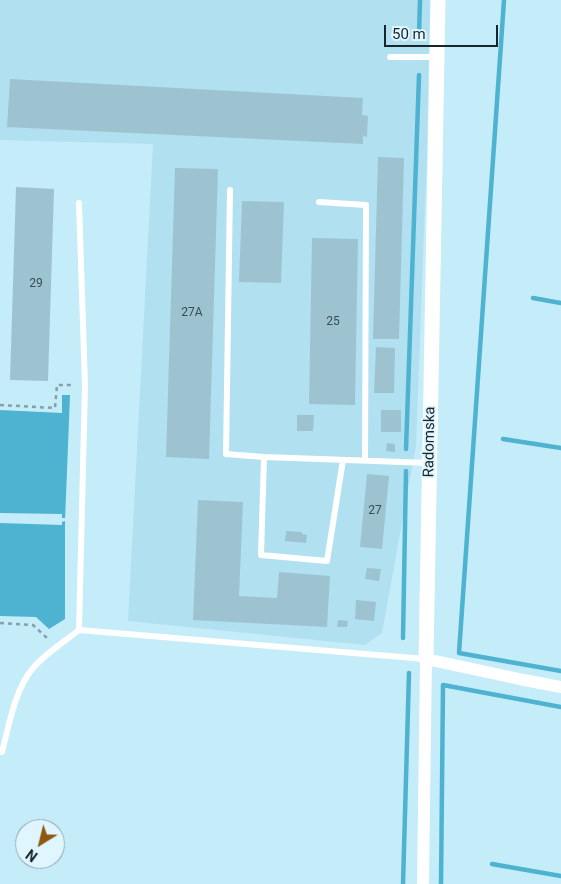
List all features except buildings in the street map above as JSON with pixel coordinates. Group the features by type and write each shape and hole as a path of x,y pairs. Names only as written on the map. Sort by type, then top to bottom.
{"street":[{"name":"Radomska","path":"423,884 438,0"},
{"path":"426,659 561,687"}],"lane":[{"path":"390,57 437,58"},
{"path":"230,190 226,454 264,458 430,463"},
{"path":"319,202 366,205 365,460"},
{"path":"79,204 85,385 79,630"},
{"path":"264,458 261,555 327,561 343,460"},
{"path":"0,752 2,752 22,685 33,668 56,647 79,630 426,659"}],"path":[{"path":"0,405 55,408 57,385 85,385"},
{"path":"0,623 33,625 56,647"}],"shaded area":[{"path":"0,0 430,0 427,151 416,446 382,633 365,645 128,621 153,144 0,140"}],"water":[{"path":"62,395 70,395 65,521 65,619 49,629 36,617 0,616 0,410 62,413"}],"pier":[{"path":"0,513 62,514 62,518 66,518 62,525 0,523"}],"waterway":[{"path":"419,35 420,0"},
{"path":"504,0 459,653 561,671"},
{"path":"406,449 419,75"},
{"path":"533,298 561,303"},
{"path":"503,439 561,448"},
{"path":"403,638 406,471"},
{"path":"403,884 409,673"},
{"path":"441,884 443,685 561,707"},
{"path":"492,864 561,876"}]}
